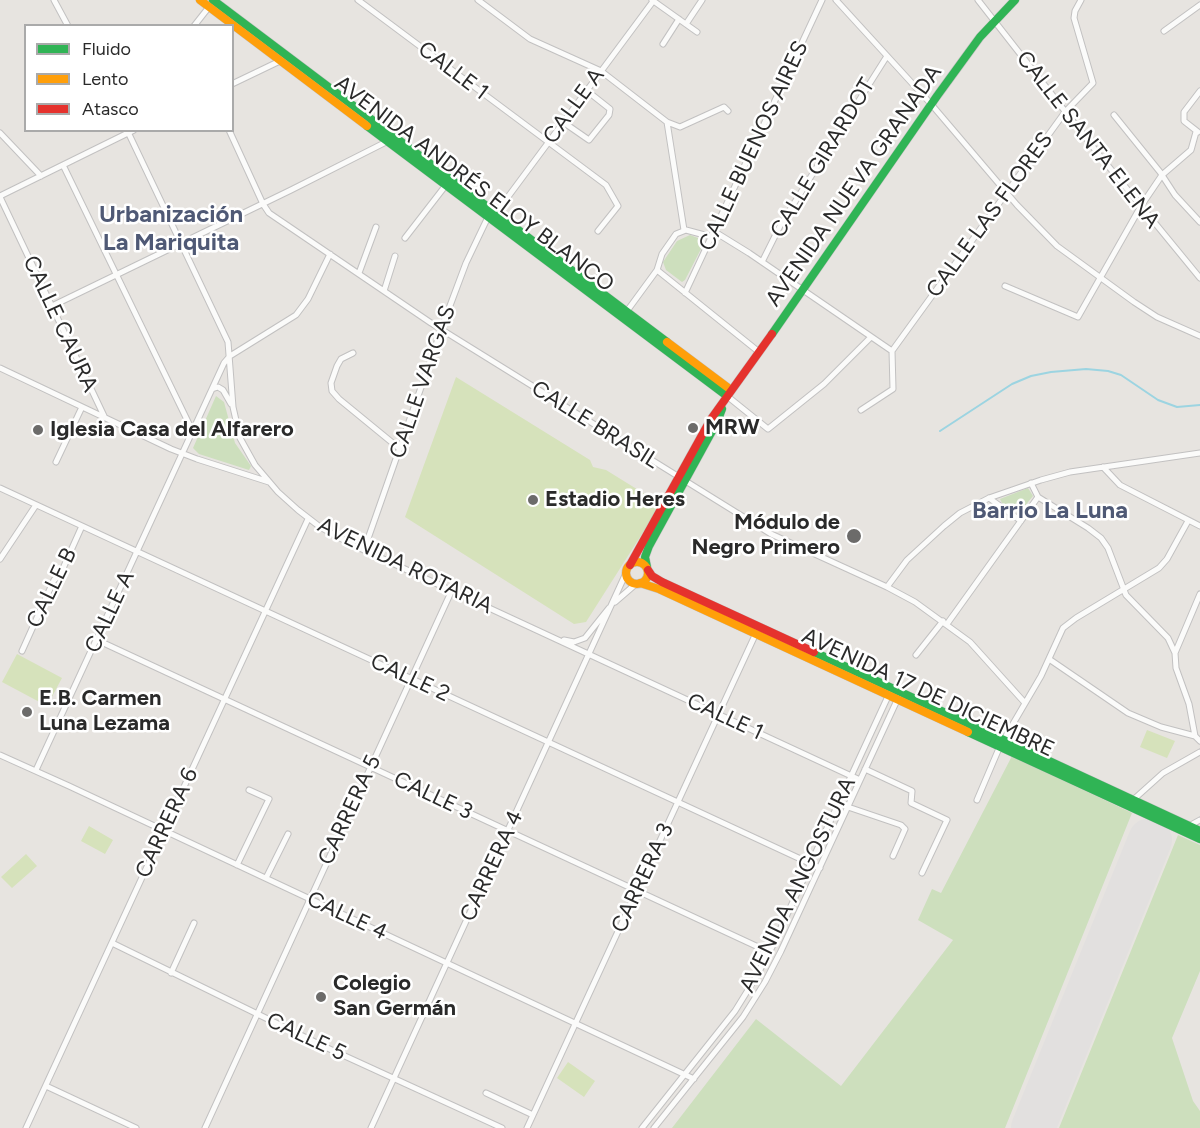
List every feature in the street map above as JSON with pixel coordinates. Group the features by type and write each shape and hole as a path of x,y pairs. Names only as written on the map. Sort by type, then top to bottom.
{"street":[{"path":"54,0 67,24"},
{"name":"AVENIDA ANDRÉS ELOY BLANCO","path":"200,0 211,3 729,393"},
{"name":"CALLE 1","path":"358,0 606,185 618,206 598,231"},
{"path":"478,0 530,39 601,71 667,122 680,127 724,107 728,111"},
{"path":"653,0 697,32"},
{"name":"CALLE A","path":"492,215 653,0"},
{"path":"686,24 702,0"},
{"name":"CALLE BUENOS AIRES","path":"685,293 822,0"},
{"path":"836,0 931,104 1006,193 1058,246 1157,317 1200,336"},
{"name":"CALLE SANTA ELENA","path":"978,0 1065,112 1200,278"},
{"name":"AVENIDA NUEVA GRANADA","path":"647,569 646,554 711,419 931,104 995,21 1015,0"},
{"name":"CALLE LAS FLORES","path":"892,351 1065,112 1093,83 1074,21 1074,14 1082,0"},
{"path":"195,24 211,3"},
{"path":"1164,31 1200,5"},
{"path":"663,44 679,19"},
{"name":"CALLE GIRARDOT","path":"762,262 781,224 887,56"},
{"path":"234,83 285,59"},
{"path":"562,122 589,140 609,115 610,109 586,90"},
{"path":"1005,286 1078,316 1141,206 1162,175 1191,150 1198,132 1184,121 1184,112 1200,91"},
{"path":"1114,115 1175,195 1200,222"},
{"path":"667,122 684,230"},
{"path":"0,196 128,132"},
{"path":"130,132 226,335 236,427 244,448 269,482"},
{"name":"CALLE BRASIL","path":"230,132 269,213 441,329 681,480 786,543 887,587 915,602 945,622 977,649 1025,703"},
{"path":"0,133 41,176"},
{"path":"52,306 392,139"},
{"name":"AVENIDA ANDRÉS ELOY BLANCO","path":"392,139 446,185 627,311 729,393"},
{"path":"63,165 193,432"},
{"path":"405,238 446,185"},
{"name":"CALLE CAURA","path":"0,196 105,417"},
{"name":"CALLE VARGAS","path":"364,550 466,263 492,215"},
{"path":"358,273 375,227"},
{"path":"627,311 657,270 664,250 676,234 684,230 713,235 762,262 892,351 893,389 861,410"},
{"path":"230,356 296,315 308,298 330,254"},
{"path":"384,291 395,256"},
{"path":"657,270 759,352"},
{"path":"729,393 768,429 824,384 871,336"},
{"path":"353,353 339,361 332,377 332,391 400,449"},
{"name":"CALLE A","path":"36,770 184,454 224,363 230,356"},
{"name":"AVENIDA ROTARIA","path":"0,368 184,454 269,482 308,519 330,533 589,654"},
{"path":"212,389 218,387 225,392 233,407"},
{"path":"56,462 82,407"},
{"path":"887,587 907,560 944,526 960,513 989,498 1071,472 1200,453"},
{"path":"1103,467 1120,485 1200,526"},
{"name":"AVENIDA NUEVA GRANADA","path":"628,569 681,480"},
{"path":"1031,483 1038,497 1101,538 1108,548 1123,590 1168,638 1175,653 1176,668 1189,704 1195,736"},
{"name":"CALLE 2","path":"0,488 820,868"},
{"path":"916,655 945,622 1038,497"},
{"path":"989,498 1021,521"},
{"path":"0,559 36,505"},
{"name":"CARRERA 6","path":"27,1128 308,519"},
{"path":"977,800 1002,743 1049,659 1060,633 1068,623 1164,564 1188,521"},
{"name":"CALLE B","path":"22,651 54,580 60,575 82,526"},
{"path":"638,562 647,569 646,578 638,583 629,580 628,569 638,562"},
{"name":"CARRERA 4","path":"371,1128 628,569"},
{"name":"AVENIDA 17 DE DICIEMBRE","path":"647,569 652,576 662,582 758,630 1002,743 1200,839"},
{"name":"CARRERA 4","path":"613,604 638,583"},
{"name":"AVENIDA 17 DE DICIEMBRE","path":"638,583 659,589 758,630"},
{"name":"CARRERA 5","path":"204,1128 452,590"},
{"path":"1175,653 1200,594"},
{"name":"AVENIDA ROTARIA","path":"555,638 570,641 582,639 613,604"},
{"name":"CARRERA 3","path":"527,1128 758,630"},
{"name":"CALLE 3","path":"97,640 769,952"},
{"name":"CALLE 1","path":"589,654 860,780"},
{"path":"1049,659 1128,713 1161,727 1195,736 1200,741"},
{"name":"AVENIDA ANGOSTURA","path":"642,1128 735,1011 769,952 890,691"},
{"name":"AVENIDA ANGOSTURA","path":"654,1128 743,1017 765,982 899,695"},
{"name":"AVENIDA 17 DE DICIEMBRE","path":"1002,743 1200,831"},
{"path":"1133,800 1163,773 1200,752"},
{"name":"CALLE 4","path":"0,755 694,1079"},
{"path":"865,769 912,791 911,803 947,820 922,873"},
{"path":"237,865 268,799 249,790"},
{"path":"848,807 901,825 905,829 893,856"},
{"path":"1189,826 1200,820"},
{"path":"266,878 288,834"},
{"path":"171,973 194,923"},
{"name":"CALLE 5","path":"112,944 502,1128"},
{"path":"46,1086 136,1128"},
{"path":"486,1093 533,1115"}],"green space":[{"path":"690,235 698,238 702,247 682,282 666,270 663,262 677,241"},
{"name":"Estadio Heres","path":"456,377 590,460 593,467 606,470 661,504 586,622 574,624 405,517"},
{"path":"216,396 224,402 235,443 251,466 249,470 199,454 193,448"},
{"path":"1028,488 1033,496 1019,513 1002,503 1000,499"},
{"path":"17,654 62,678 47,706 2,682"},
{"path":"1147,730 1175,741 1167,758 1140,747"},
{"path":"1012,756 1132,813 1005,1128 672,1128 756,1019 841,1086 953,940 918,920 932,889 941,893"},
{"path":"89,826 113,840 105,854 81,841"},
{"path":"1178,835 1200,845 1200,971 1172,1038 1193,1101 1200,1111 1200,1128 1059,1128"},
{"path":"26,854 37,866 12,888 1,877"},
{"path":"568,1062 595,1081 584,1097 557,1078"}],"waterway":[{"path":"940,431 1012,384 1031,376 1051,372 1086,369 1108,371 1121,375 1158,400 1177,407 1200,405"}],"runway":[{"path":"1033,1128 1150,840"}],"traffic: fast":[{"path":"213,0 667,342"},
{"path":"772,334 937,96 980,37 1015,0"},
{"path":"367,126 727,396"},
{"path":"647,567 645,557 649,546 722,409"},
{"path":"814,652 1200,831"},
{"path":"968,732 1200,839"}],"traffic: slow":[{"path":"200,0 232,24"},
{"path":"234,26 367,126"},
{"path":"667,342 731,390"},
{"path":"637,562 645,565 648,573 645,581 637,584 629,581 626,573 629,565 637,562"},
{"path":"640,583 659,589 968,732"}],"traffic: jam":[{"path":"630,565 711,419 772,334"},
{"path":"648,570 652,576 662,582 814,652"}],"place":[{"name":"MRW","path":"693,428"},
{"name":"Iglesia Casa del Alfarero","path":"38,430"},
{"name":"Estadio Heres","path":"533,500"},
{"name":"Módulo de Negro Primero","path":"854,536"},
{"name":"E.B. Carmen Luna Lezama","path":"27,712"},
{"name":"Colegio San Germán","path":"321,997"}],"district":[{"name":"Urbanización La Mariquita","path":"171,229"},
{"name":"Barrio La Luna","path":"1050,511"}]}
